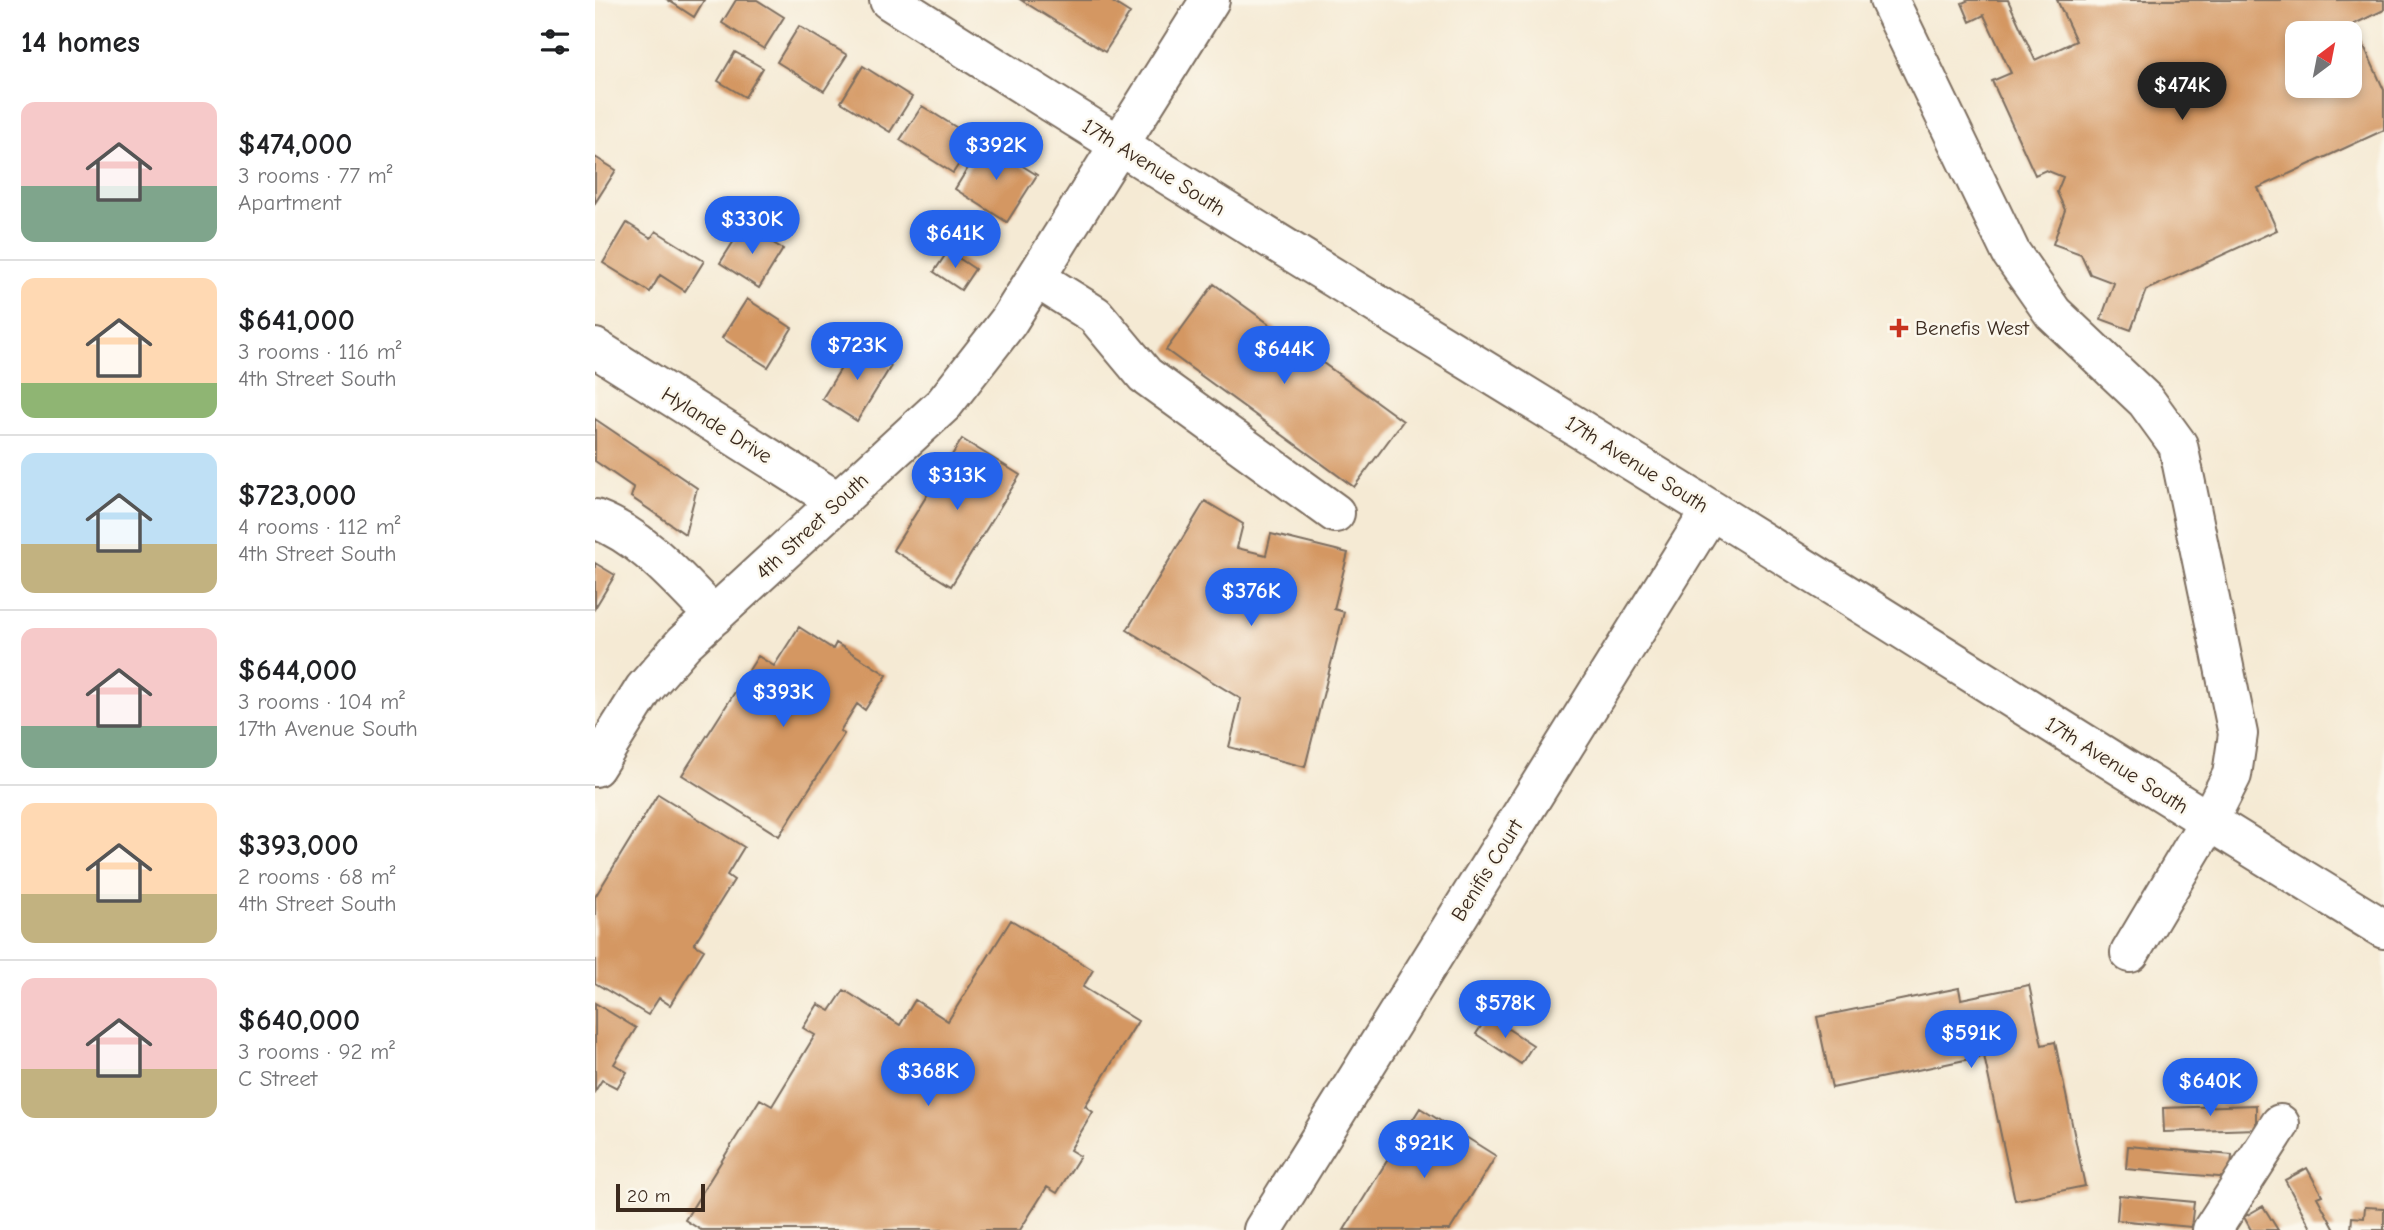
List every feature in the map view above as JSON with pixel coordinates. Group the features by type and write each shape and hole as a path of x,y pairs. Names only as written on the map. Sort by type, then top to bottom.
{"street":[{"name":"17th Avenue South","path":"889,0 1118,146 1711,510 2384,929"},
{"name":"4th Street South","path":"595,767 644,689 684,643 944,404 1008,321 1210,0"},
{"path":"1889,0 2011,253 2053,313 2146,401 2178,445 2238,734 2232,775 2209,822 2130,953"},
{"path":"1036,278 1095,315 1145,375 1335,513"},
{"name":"Hylande Drive","path":"595,348 839,502"},
{"name":"Benifis Court","path":"1263,1230 1711,510"},
{"path":"595,519 610,525 661,562 714,616"},
{"path":"2212,1230 2280,1124"}],"building":[{"path":"668,0 704,0 694,17"},
{"path":"736,0 757,0 784,17 764,49 722,23"},
{"path":"1021,0 1109,0 1130,13 1105,52"},
{"path":"1969,0 2008,0 2035,60 2076,41 2057,0 2384,0 2384,10 2360,21 2285,21 2285,98 2363,98 2363,44 2384,90 2384,130 2258,188 2277,230 2146,290 2131,330 2101,319 2114,283 2090,274 2081,254 2053,244 2065,210 2057,192 2063,177 2046,170 2035,175 1992,81 2011,73 1984,15 1970,22 1962,3"},
{"path":"799,26 847,55 824,91 777,62"},
{"path":"735,52 763,68 745,97 718,81"},
{"path":"863,66 912,97 890,132 841,102"},
{"path":"922,106 975,139 953,173 900,140"},
{"path":"984,142 1037,175 1007,222 955,189"},
{"path":"595,157 616,170 595,203"},
{"path":"627,223 651,238 656,231 704,261 685,291 660,275 650,292 603,263"},
{"path":"744,225 783,249 759,288 720,263"},
{"path":"948,251 975,269 961,290 934,272"},
{"path":"1214,284 1403,421 1354,487 1166,350"},
{"path":"747,299 792,328 768,367 722,338"},
{"path":"856,344 891,366 857,421 822,399"},
{"path":"595,419 697,488 685,534 631,497 634,488 595,461"},
{"path":"962,439 1020,475 951,586 893,550"},
{"path":"1205,501 1243,524 1237,548 1266,555 1271,534 1348,553 1334,609 1344,612 1305,767 1229,747 1241,699 1127,630"},
{"path":"595,563 615,575 595,608"},
{"path":"799,627 833,649 836,643 887,675 865,710 857,704 840,731 844,734 779,836 682,775 758,656 774,666"},
{"path":"658,794 744,847 727,875 734,880 694,944 704,950 670,1005 659,998 648,1015 595,983 595,897"},
{"path":"1011,920 1093,970 1083,987 1138,1021 1085,1106 1093,1112 1070,1150 1080,1156 1057,1193 1047,1187 1020,1230 701,1230 685,1220 760,1099 772,1106 815,1035 803,1028 818,1004 830,1011 844,990 900,1025 915,1000 948,1021"},
{"path":"2029,985 2042,1045 2055,1042 2085,1186 2015,1200 1984,1056 1832,1088 1817,1017 1959,988 1961,999"},
{"path":"595,1003 636,1028 614,1064 627,1072 617,1088 602,1080 595,1091"},
{"path":"1488,1016 1533,1045 1521,1064 1476,1034"},
{"path":"2256,1105 2256,1129 2164,1132 2163,1108"},
{"path":"1420,1108 1496,1156 1450,1230 1344,1230"},
{"path":"2128,1146 2232,1155 2230,1178 2126,1169"},
{"path":"2307,1168 2322,1195 2317,1197 2335,1230 2312,1230 2285,1180"},
{"path":"2119,1195 2194,1202 2191,1227 2117,1220"},
{"path":"2263,1206 2278,1230 2251,1230 2244,1217"},
{"path":"2365,1207 2384,1208 2384,1230 2351,1230 2352,1217 2364,1218"}],"place":[{"name":"Benefis West","path":"1899,328"}]}
